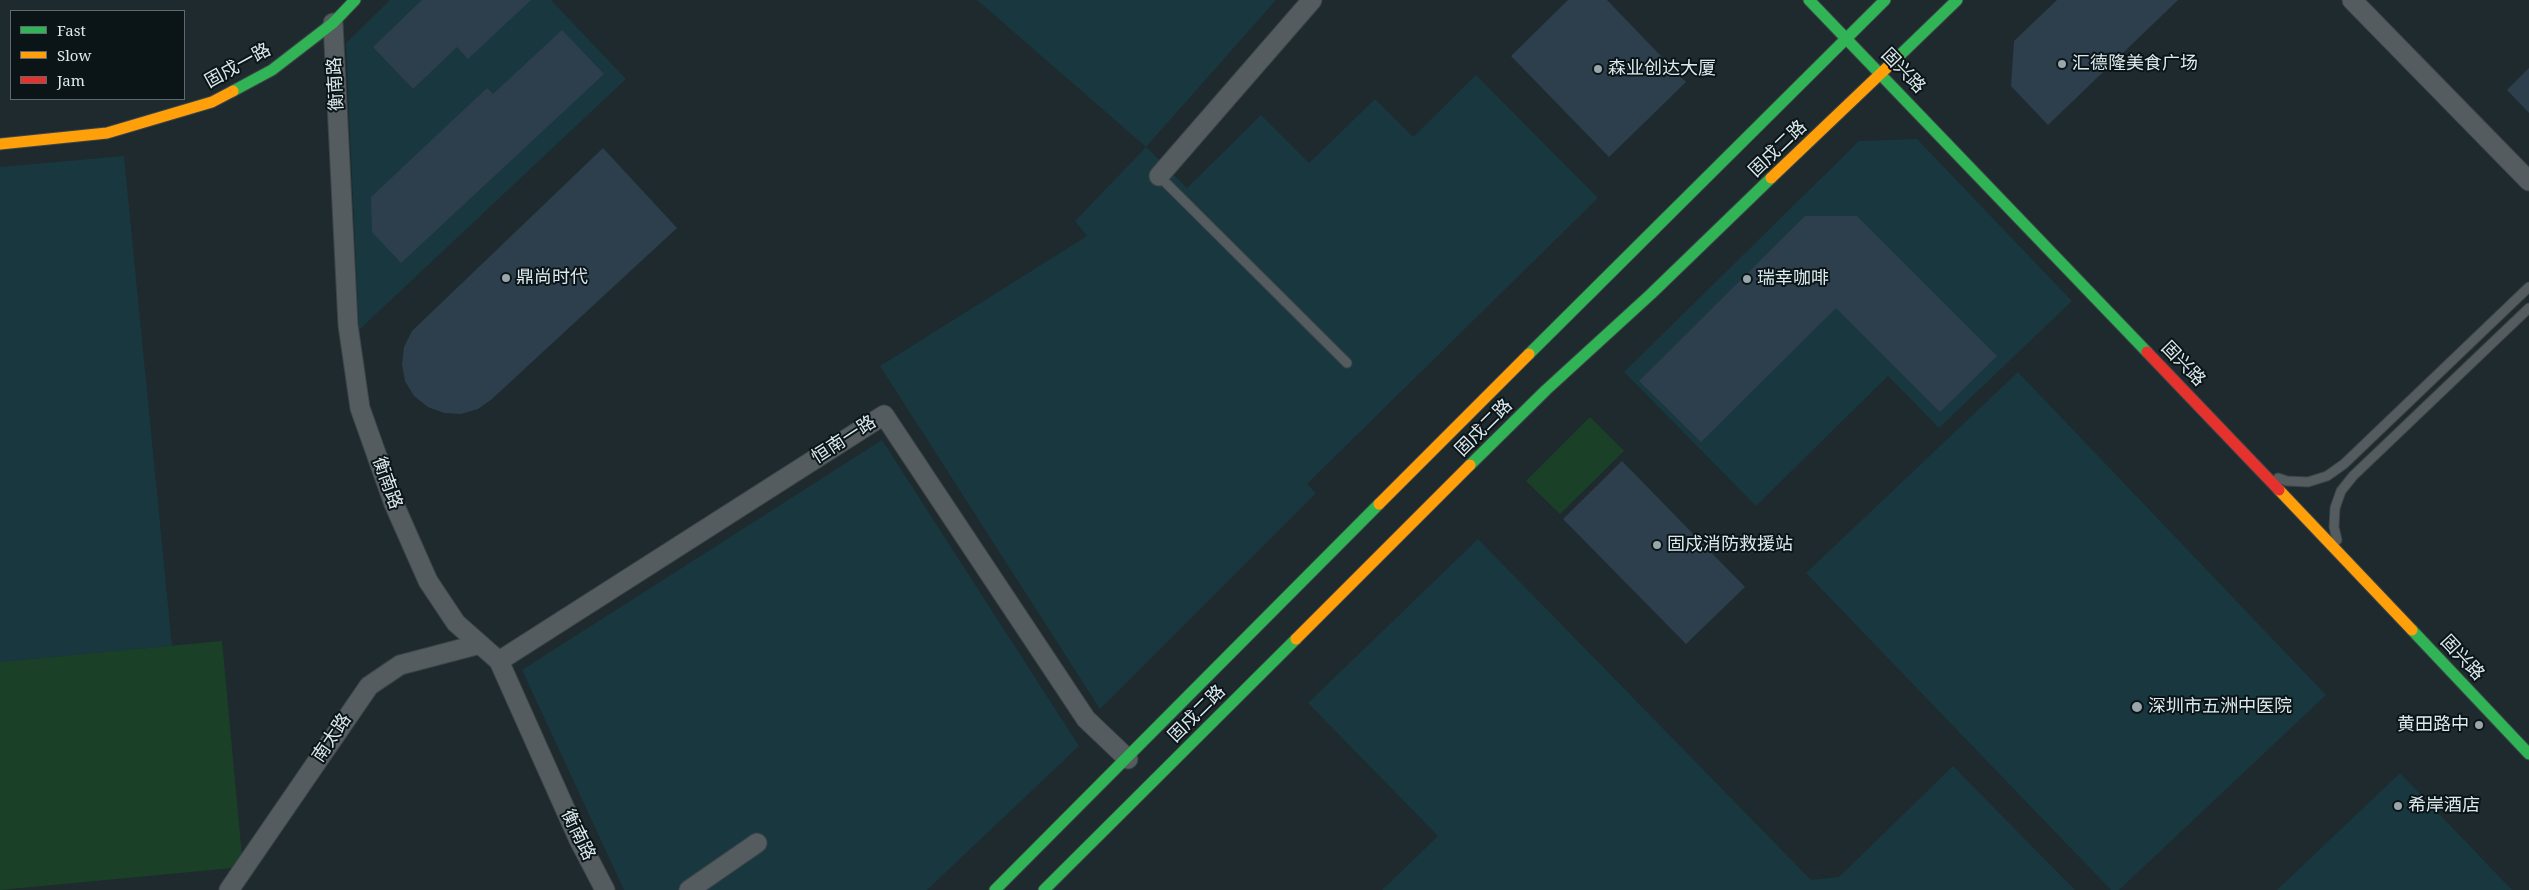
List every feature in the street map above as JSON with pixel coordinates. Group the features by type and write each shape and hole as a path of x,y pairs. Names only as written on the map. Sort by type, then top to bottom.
{"street":[{"name":"固戍一路","path":"0,144 107,133 212,102 272,70 333,23 355,0"},
{"path":"1159,176 1312,0"},
{"name":"固兴路","path":"1809,0 2253,462 2529,754"},
{"name":"固戍二路","path":"995,890 1885,0"},
{"name":"固戍二路","path":"1044,890 1546,390 1651,294 1957,0"},
{"path":"2352,0 2529,181"},
{"name":"衡南路","path":"333,23 348,325 360,408 394,504 428,581 456,624 499,662 579,840 605,890"},
{"name":"恒南一路","path":"499,662 884,415 1086,719 1128,759"},
{"name":"南太路","path":"229,890 368,686 400,665 480,644"},
{"path":"690,890 758,843"}],"lane":[{"path":"1159,176 1347,363"},
{"path":"2253,462 2269,474 2287,481 2308,482 2327,476 2344,464 2529,287"},
{"path":"2348,562 2339,545 2334,527 2335,508 2342,491 2353,476 2529,308"}],"shaded area":[{"path":"390,0 551,0 626,79 359,330 346,43"},
{"path":"977,0 1276,0 1146,147"},
{"path":"1476,75 1598,198 1307,484 1316,493 1100,709 880,366 1087,236 1075,221 1146,147 1187,188 1261,115 1309,163 1375,99 1413,137"},
{"path":"1917,139 2072,301 1939,428 1888,376 1756,506 1624,372 1859,141"},
{"path":"124,156 172,646 0,662 0,167"},
{"path":"2018,372 2326,695 2119,890 2111,890 1806,573"},
{"path":"882,440 1079,746 927,890 624,890 522,670"},
{"path":"1478,539 1811,880 1839,877 1953,766 2075,890 1382,890 1438,836 1308,703"},
{"name":"希岸酒店","path":"2400,773 2512,890 2277,890"}],"green space":[{"path":"1590,417 1624,451 1560,514 1526,481"},
{"path":"222,641 243,867 0,890 0,662"}],"building":[{"path":"422,0 531,0 468,59 457,47 413,89 373,47"},
{"name":"森业创达大厦","path":"1568,0 1607,0 1686,82 1609,157 1511,56"},
{"name":"汇德隆美食广场","path":"2057,0 2178,0 2048,125 2011,86 2014,41"},
{"path":"562,30 604,74 401,263 372,232 371,197 487,88 493,94"},
{"path":"2529,68 2529,113 2507,90"},
{"name":"鼎尚时代","path":"603,148 677,228 492,399 478,409 461,414 444,413 428,407 414,396 405,381 402,364 404,347 412,331"},
{"path":"1805,216 1857,216 1997,356 1940,412 1836,308 1701,442 1639,381"},
{"path":"1622,461 1745,587 1686,644 1563,519"}],"traffic: fast":[{"path":"233,91 272,70 333,23 355,0"},
{"path":"1809,0 2147,352"},
{"path":"1529,354 1885,0"},
{"path":"1898,57 1957,0"},
{"path":"1470,465 1546,390 1651,294 1771,178"},
{"path":"995,890 1379,504"},
{"path":"2412,630 2529,754"},
{"path":"1044,890 1296,639"}],"traffic: slow":[{"path":"1771,178 1898,57"},
{"path":"0,144 107,133 212,102 233,91"},
{"path":"1379,504 1529,354"},
{"path":"1296,639 1470,465"},
{"path":"2279,490 2412,630"}],"traffic: jam":[{"path":"2147,352 2279,490"}],"place":[{"name":"汇德隆美食广场","path":"2062,64"},
{"name":"森业创达大厦","path":"1598,69"},
{"name":"鼎尚时代","path":"506,278"},
{"name":"瑞幸咖啡","path":"1747,279"},
{"name":"固戍消防救援站","path":"1657,545"},
{"name":"深圳市五洲中医院","path":"2137,707"},
{"name":"黄田路中","path":"2479,725"},
{"name":"希岸酒店","path":"2398,806"}]}
